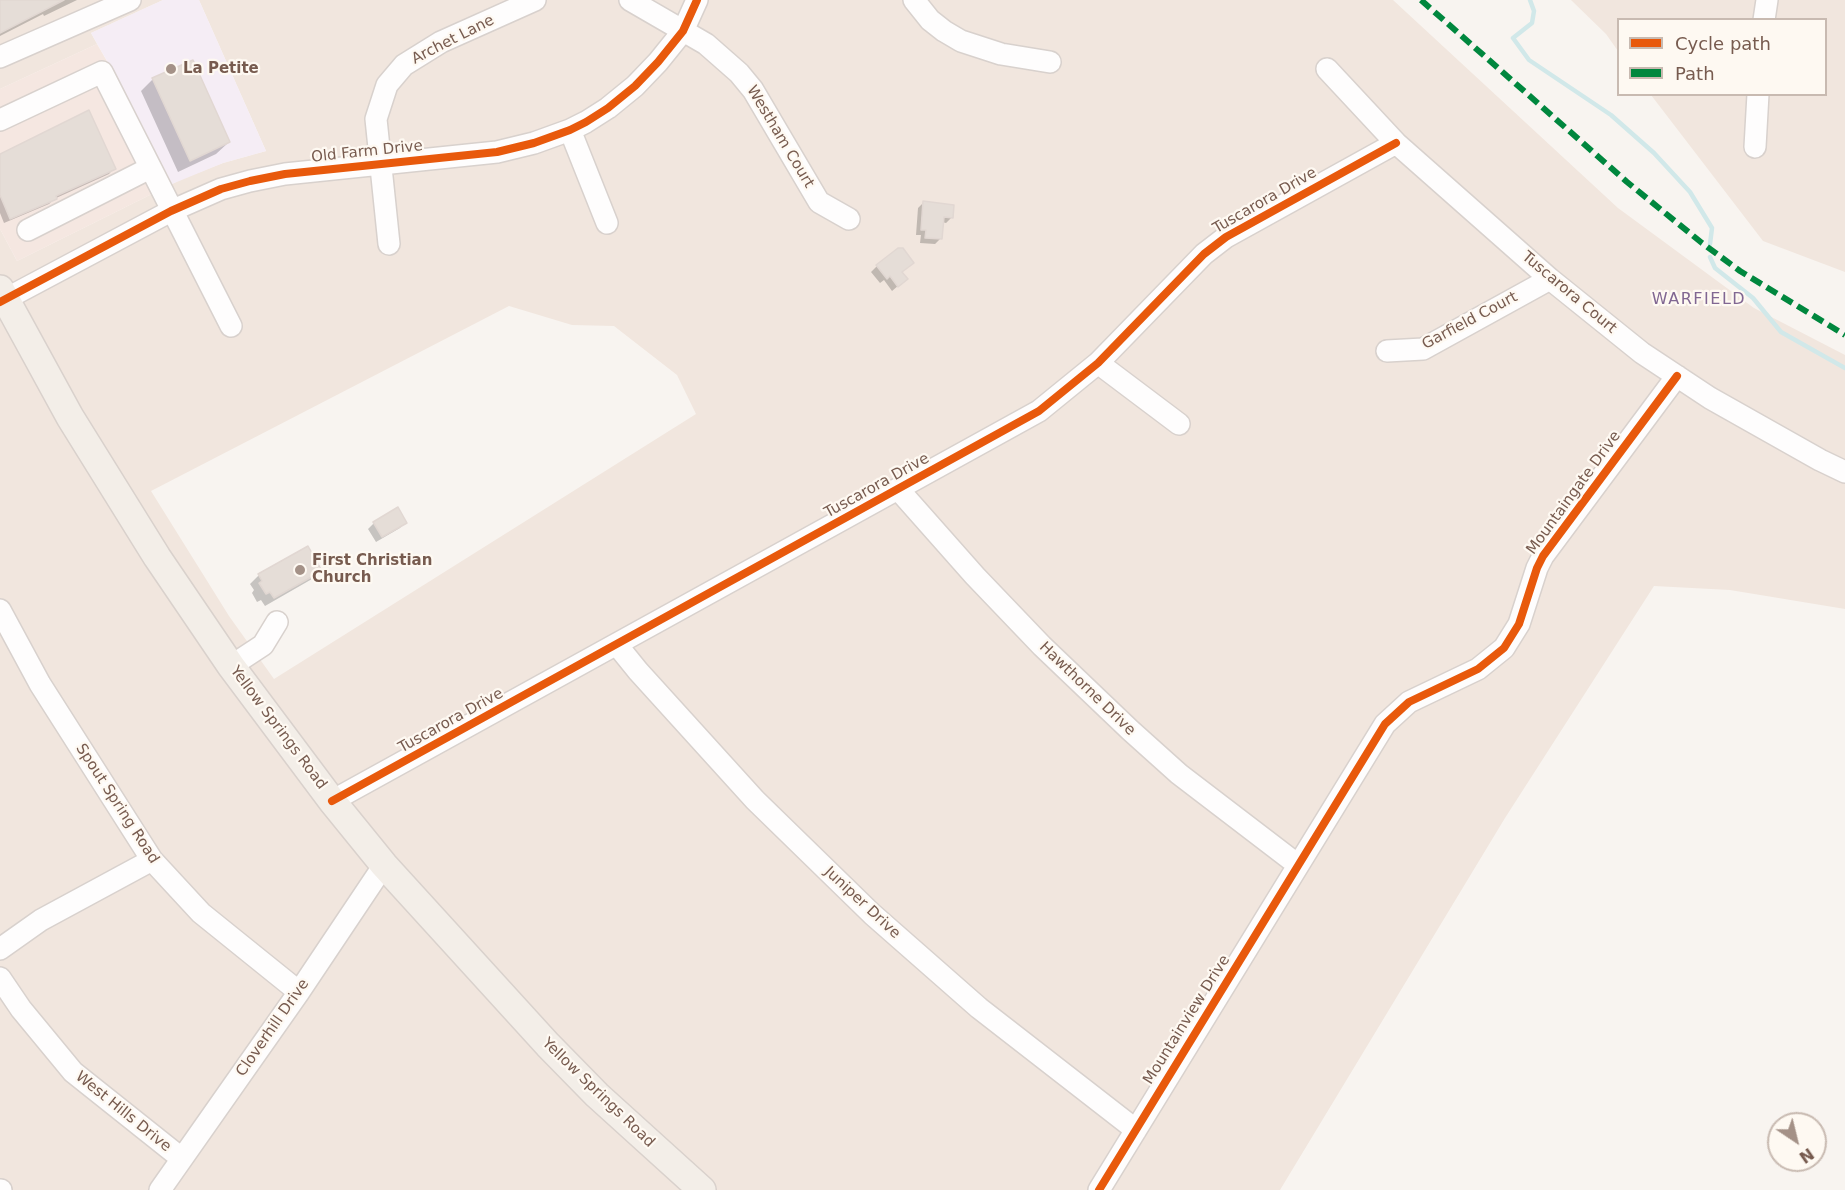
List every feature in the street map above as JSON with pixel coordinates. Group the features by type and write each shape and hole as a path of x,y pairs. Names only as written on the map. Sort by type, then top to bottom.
{"main road":[{"name":"Yellow Springs Road","path":"2,297 70,417 157,557 231,666 332,801 384,865 548,1045 597,1095 702,1190"}],"street":[{"path":"0,57 130,0"},
{"name":"Archet Lane","path":"389,244 376,119 387,85 404,65 441,42 535,0"},
{"path":"630,0 683,32"},
{"name":"Old Farm Drive","path":"2,297 171,211 221,189 285,174 497,152 534,143 570,130 586,123 635,87 683,32 697,0"},
{"path":"914,0 930,20 961,41 1000,54 1050,62"},
{"path":"1764,18 1767,0"},
{"name":"Westham Court","path":"683,32 706,44 740,74 753,90 819,202 849,219"},
{"name":"Tuscarora Court","path":"1327,69 1396,143 1550,279 1642,353 1710,398 1820,460 1845,471"},
{"path":"0,120 102,72 231,326"},
{"path":"1755,147 1758,96"},
{"path":"570,130 607,223"},
{"name":"Tuscarora Drive","path":"332,801 1039,411 1098,363 1204,254 1226,237 1396,143"},
{"path":"28,230 150,168"},
{"name":"Garfield Court","path":"1388,351 1423,349 1550,279"},
{"path":"1098,363 1179,423"},
{"name":"Mountaingate Drive","path":"1298,865 1385,724 1409,702 1478,669 1504,648 1520,624 1537,568 1543,556 1677,376"},
{"name":"Hawthorne Drive","path":"898,489 975,576 1042,646 1130,730 1179,774 1298,865"},
{"name":"Spout Spring Road","path":"0,610 40,684 152,860 201,913 299,992"},
{"path":"231,666 263,645 277,622"},
{"name":"Juniper Drive","path":"617,645 755,800 872,914 979,1008 1136,1130"},
{"path":"0,949 41,920 152,860"},
{"name":"Cloverhill Drive","path":"160,1190 299,992 384,865"},
{"name":"Mountainview Drive","path":"1099,1190 1298,865"},
{"name":"West Hills Drive","path":"0,978 21,1009 73,1072 181,1158"}],"shaded area":[{"path":"0,0 163,0 91,33 97,44 0,89"},
{"name":"La Petite","path":"163,0 199,0 266,151 223,163 172,184 126,94 91,33"},
{"path":"199,0 1393,0 1618,208 1754,308 1845,355 1845,609 1730,590 1654,586 1505,818 1280,1190 0,1190 0,229 17,261 182,179 223,163 266,151","holes":["509,306 572,325 614,326 677,375 696,414 274,679 229,616 151,491"]},
{"path":"1571,0 1845,0 1845,272 1763,241 1652,96 1827,96 1827,18 1617,18 1617,50 1606,34"},
{"path":"97,44 126,94 172,184 17,261 0,229 0,89"}],"building":[{"path":"0,0 64,0 0,33"},
{"path":"193,60 230,142 190,161 152,78"},
{"path":"89,110 116,169 56,196 57,199 10,219 0,195 0,154"},
{"path":"923,201 954,205 953,218 944,217 942,239 925,238 926,230 921,230"},
{"path":"898,248 903,248 914,263 902,272 908,279 898,287 890,276 887,279 876,265"},
{"path":"398,507 407,523 382,537 373,522"},
{"path":"308,546 322,571 274,598 270,592 266,594 259,583 262,581 258,574"}],"waterway":[{"path":"1530,0 1534,11 1532,23 1513,38 1529,60 1611,115 1654,153 1690,192 1712,228 1710,244"},
{"path":"1710,257 1715,268 1753,298 1781,332 1845,368"}],"marked path":[{"path":"1421,0 1627,182 1702,243 1740,271 1845,335"}],"cycle path":[{"path":"0,302 171,211 221,189 285,174 497,152 534,143 570,130 608,108 635,86 683,31 697,0"},
{"path":"332,801 1039,411 1098,363 1204,254 1226,237 1396,143"},
{"path":"1099,1190 1385,724 1409,702 1478,669 1504,648 1519,624 1543,556 1677,376"}],"place":[{"name":"La Petite","path":"171,69"},
{"name":"First Christian Church","path":"300,570"}],"district":[{"name":"WARFIELD","path":"1699,300"}]}
